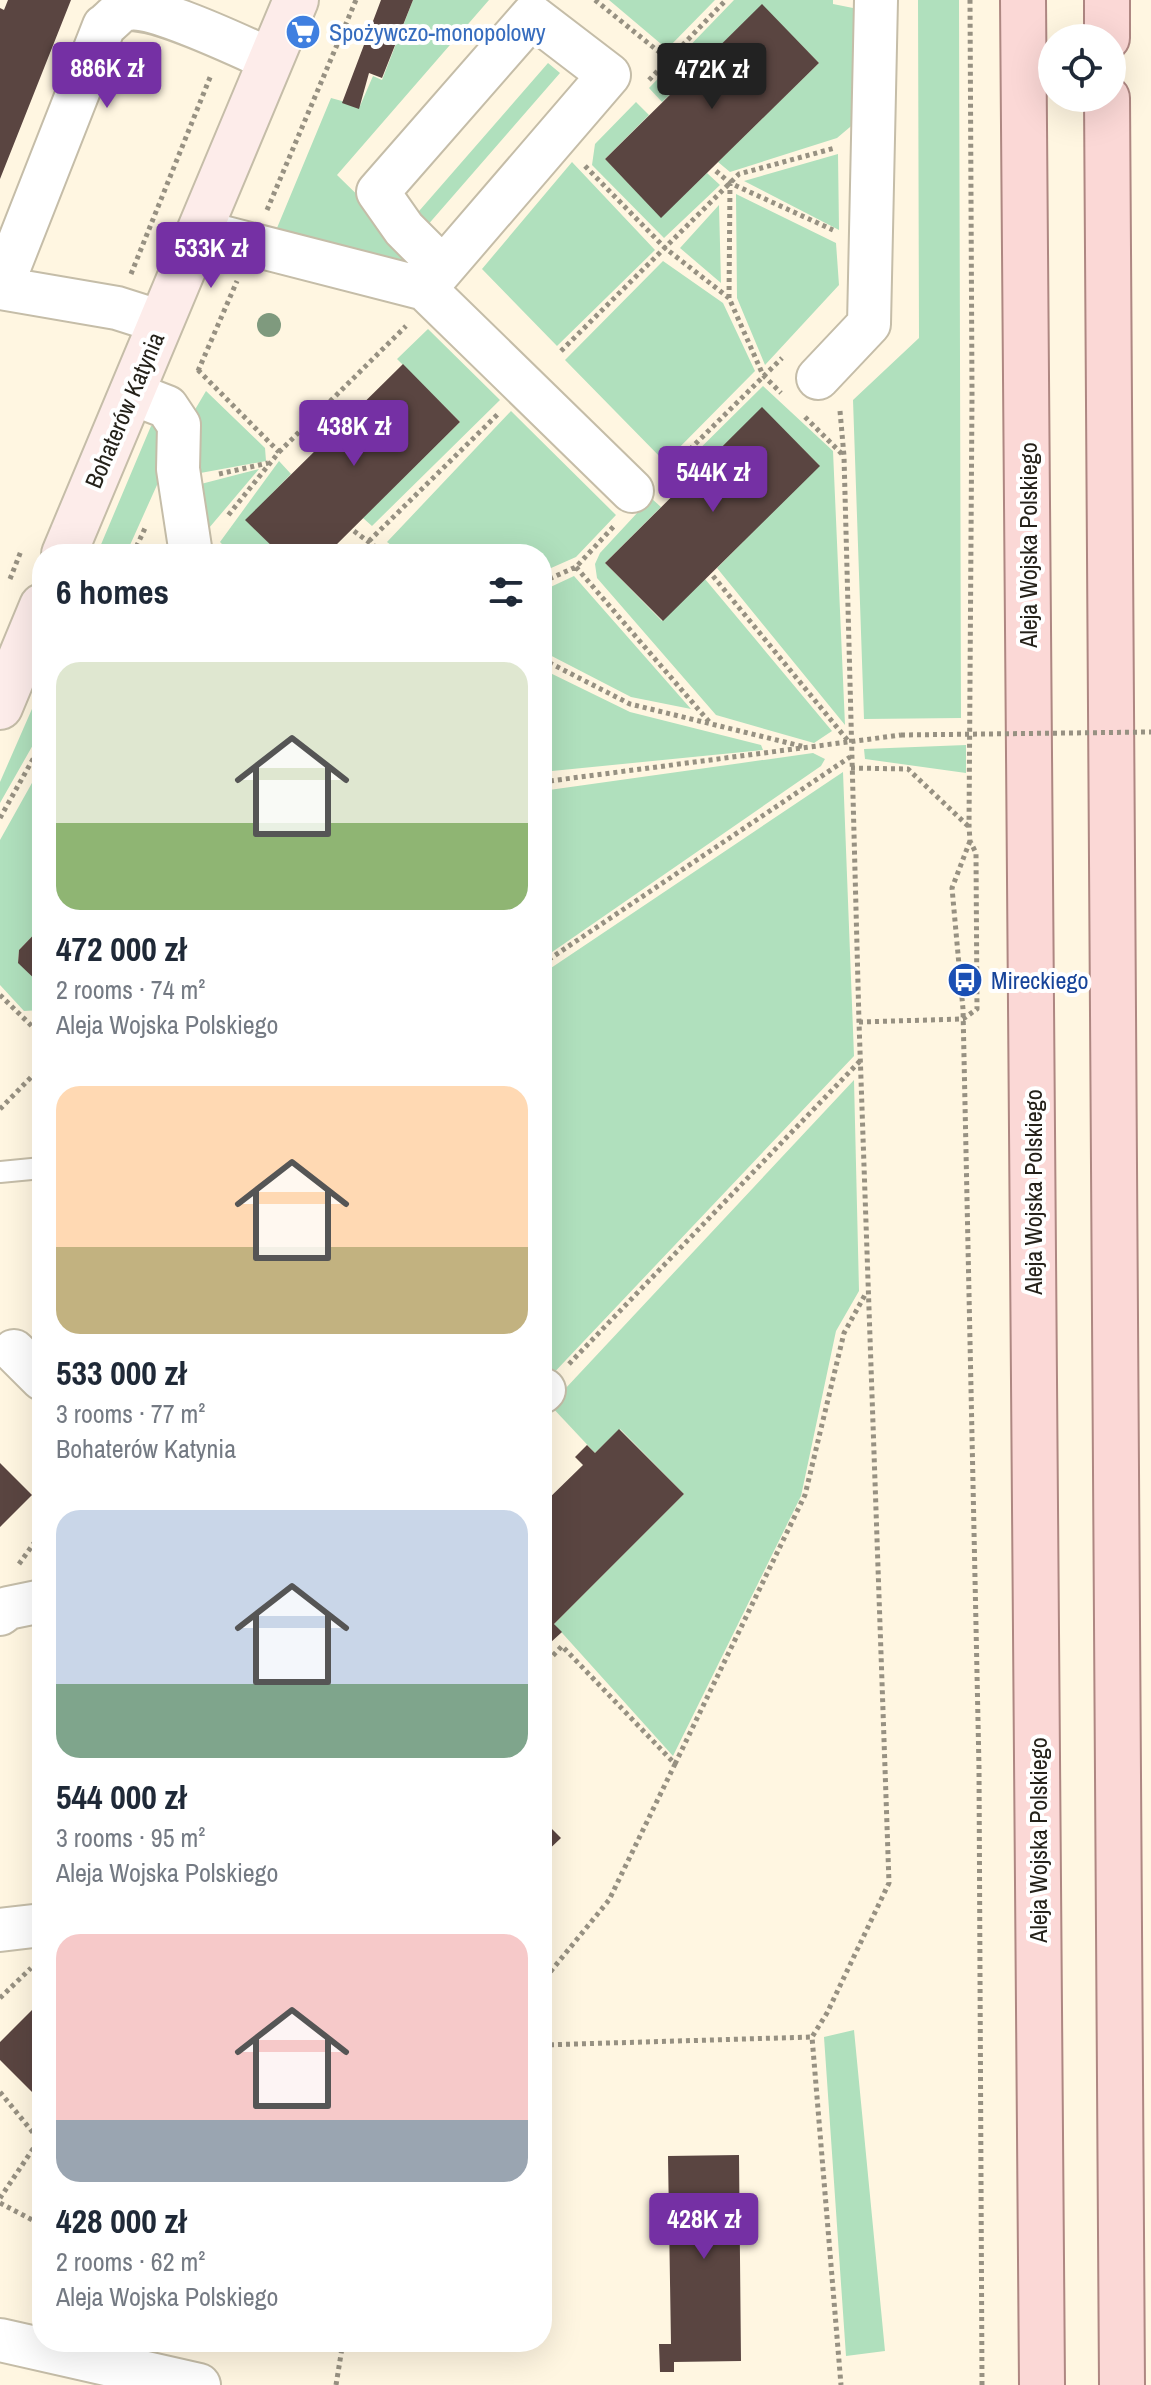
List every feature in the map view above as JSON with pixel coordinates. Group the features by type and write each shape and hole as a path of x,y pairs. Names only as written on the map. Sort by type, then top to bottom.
{"main road":[{"name":"Aleja Wojska Polskiego","path":"1023,0 1042,2385"},
{"path":"1107,0 1107,24"},
{"path":"1107,112 1122,2385"}],"street":[{"name":"Bohaterów Katynia","path":"68,544 296,0"},
{"path":"812,364 869,324 876,0"},
{"path":"161,322 117,308 0,288 104,26 123,10 143,10 225,39 271,60"},
{"path":"434,285 609,75 532,16 378,192 404,229 434,285 638,495"},
{"path":"199,231 434,285"},
{"path":"131,393 167,407 179,425 179,482 189,544"},
{"path":"1,704 32,630"},
{"path":"0,1614 8,1608 32,1603"},
{"path":"0,1930 32,1939"},
{"path":"0,2340 32,2347"},
{"path":"53,2352 199,2385"}],"lane":[{"path":"0,1172 32,1169"}],"path":[{"path":"266,211 356,0"},
{"path":"595,0 669,60"},
{"path":"639,90 726,0"},
{"path":"859,1022 963,1019 977,1009 976,853 970,841 969,826 972,395 970,0"},
{"path":"561,351 739,174 874,138"},
{"path":"588,154 585,167 665,248 729,298"},
{"path":"716,171 730,183 871,247"},
{"path":"730,183 729,298 763,375"},
{"path":"194,381 239,276"},
{"path":"223,523 279,452 434,285"},
{"path":"552,578 576,567 638,495 763,375 812,364 844,456 860,1061 889,1883 827,2013 812,2037 841,2385"},
{"path":"198,370 279,452"},
{"path":"369,541 507,405"},
{"path":"179,482 270,463"},
{"path":"354,531 373,544"},
{"path":"576,567 712,724"},
{"path":"713,576 850,743"},
{"path":"552,664 630,704 811,749"},
{"path":"552,781 901,735 1151,732"},
{"path":"552,957 851,756"},
{"path":"0,818 32,761"},
{"path":"851,768 908,769 969,826"},
{"path":"970,841 952,888 963,1019 979,1768 982,2385"},
{"path":"0,995 32,1026"},
{"path":"552,1382 860,1061"},
{"path":"0,1109 32,1078"},
{"path":"552,1970 609,1900 805,1495 844,1333 868,1291"},
{"path":"552,1656 562,1646 675,1764"},
{"path":"0,1998 32,1954"},
{"path":"552,2044 812,2037"},
{"path":"0,2092 32,2131"},
{"path":"32,2151 0,2200 32,2219"},
{"path":"336,2385 341,2352"}],"green space":[{"path":"413,0 489,0 337,175 422,258 410,277 272,240 331,98 360,106 373,76 382,80"},
{"path":"609,0 715,0 667,49"},
{"path":"734,0 833,0 833,4 858,9 856,122 837,138 730,172 718,162 819,63 762,5 662,102 649,88"},
{"path":"918,0 959,0 961,718 864,719 853,400 919,338"},
{"path":"548,63 560,73 426,227 413,218"},
{"path":"636,102 649,115 605,159 661,217 707,173 720,185 664,238 592,165 595,144"},
{"path":"838,154 839,230 744,181"},
{"path":"572,162 655,250 557,346 482,269"},
{"path":"736,194 836,243 839,285 765,365 737,298"},
{"path":"719,205 721,283 680,248"},
{"path":"663,261 723,303 755,371 665,462 565,360"},
{"path":"428,329 500,400 372,526 363,518 460,422 397,359"},
{"path":"763,386 833,451 845,725 717,568 819,465 762,408 674,494 664,484"},
{"path":"206,391 265,448 266,461 195,474 200,460 193,413"},
{"path":"511,411 616,515 576,557 552,568 552,544 387,542"},
{"path":"161,423 170,456 130,544 101,544 151,426"},
{"path":"279,461 291,474 246,520 270,544 220,542"},
{"path":"259,469 209,528 196,509 197,485"},
{"path":"651,498 661,507 605,563 662,621 705,579 832,731 814,743 716,715 597,578 595,564 600,553"},
{"path":"574,576 691,709 631,697 552,656 552,586"},
{"path":"552,674 630,712 761,745 763,750 552,771"},
{"path":"32,709 32,747 0,803 0,782"},
{"path":"966,745 966,773 865,759 864,749"},
{"path":"813,753 825,759 821,766 552,952 552,790"},
{"path":"843,772 854,1056 552,1375 552,967"},
{"path":"32,783 32,936 19,950 18,962 32,976 32,1011 24,1011 0,985 0,840"},
{"path":"854,1080 859,1291 836,1331 801,1496 673,1756 554,1624 684,1494 620,1429 595,1453 552,1407 552,1403"},
{"path":"854,2030 885,2351 846,2356 824,2037"}],"building":[{"path":"8,0 71,0 0,179 0,8 4,10"},
{"path":"381,0 413,0 382,78 369,73 359,109 342,103"},
{"path":"762,4 819,63 661,218 605,159"},
{"path":"403,364 460,422 337,544 270,544 245,520"},
{"path":"762,407 820,466 663,621 605,563"},
{"path":"32,936 32,976 18,963 19,950"},
{"path":"619,1429 684,1494 554,1624 562,1632 552,1641 552,1495 583,1465 575,1457 587,1445 595,1453"},
{"path":"0,1463 32,1495 0,1527"},
{"path":"552,1829 561,1838 552,1847"},
{"path":"32,2010 32,2092 0,2060 0,2042"},
{"path":"739,2155 741,2361 674,2362 674,2372 660,2372 659,2344 671,2344 668,2156"}],"place":[{"name":"Spożywczo-monopolowy","path":"303,32"},
{"name":"Mireckiego","path":"965,980"}]}
